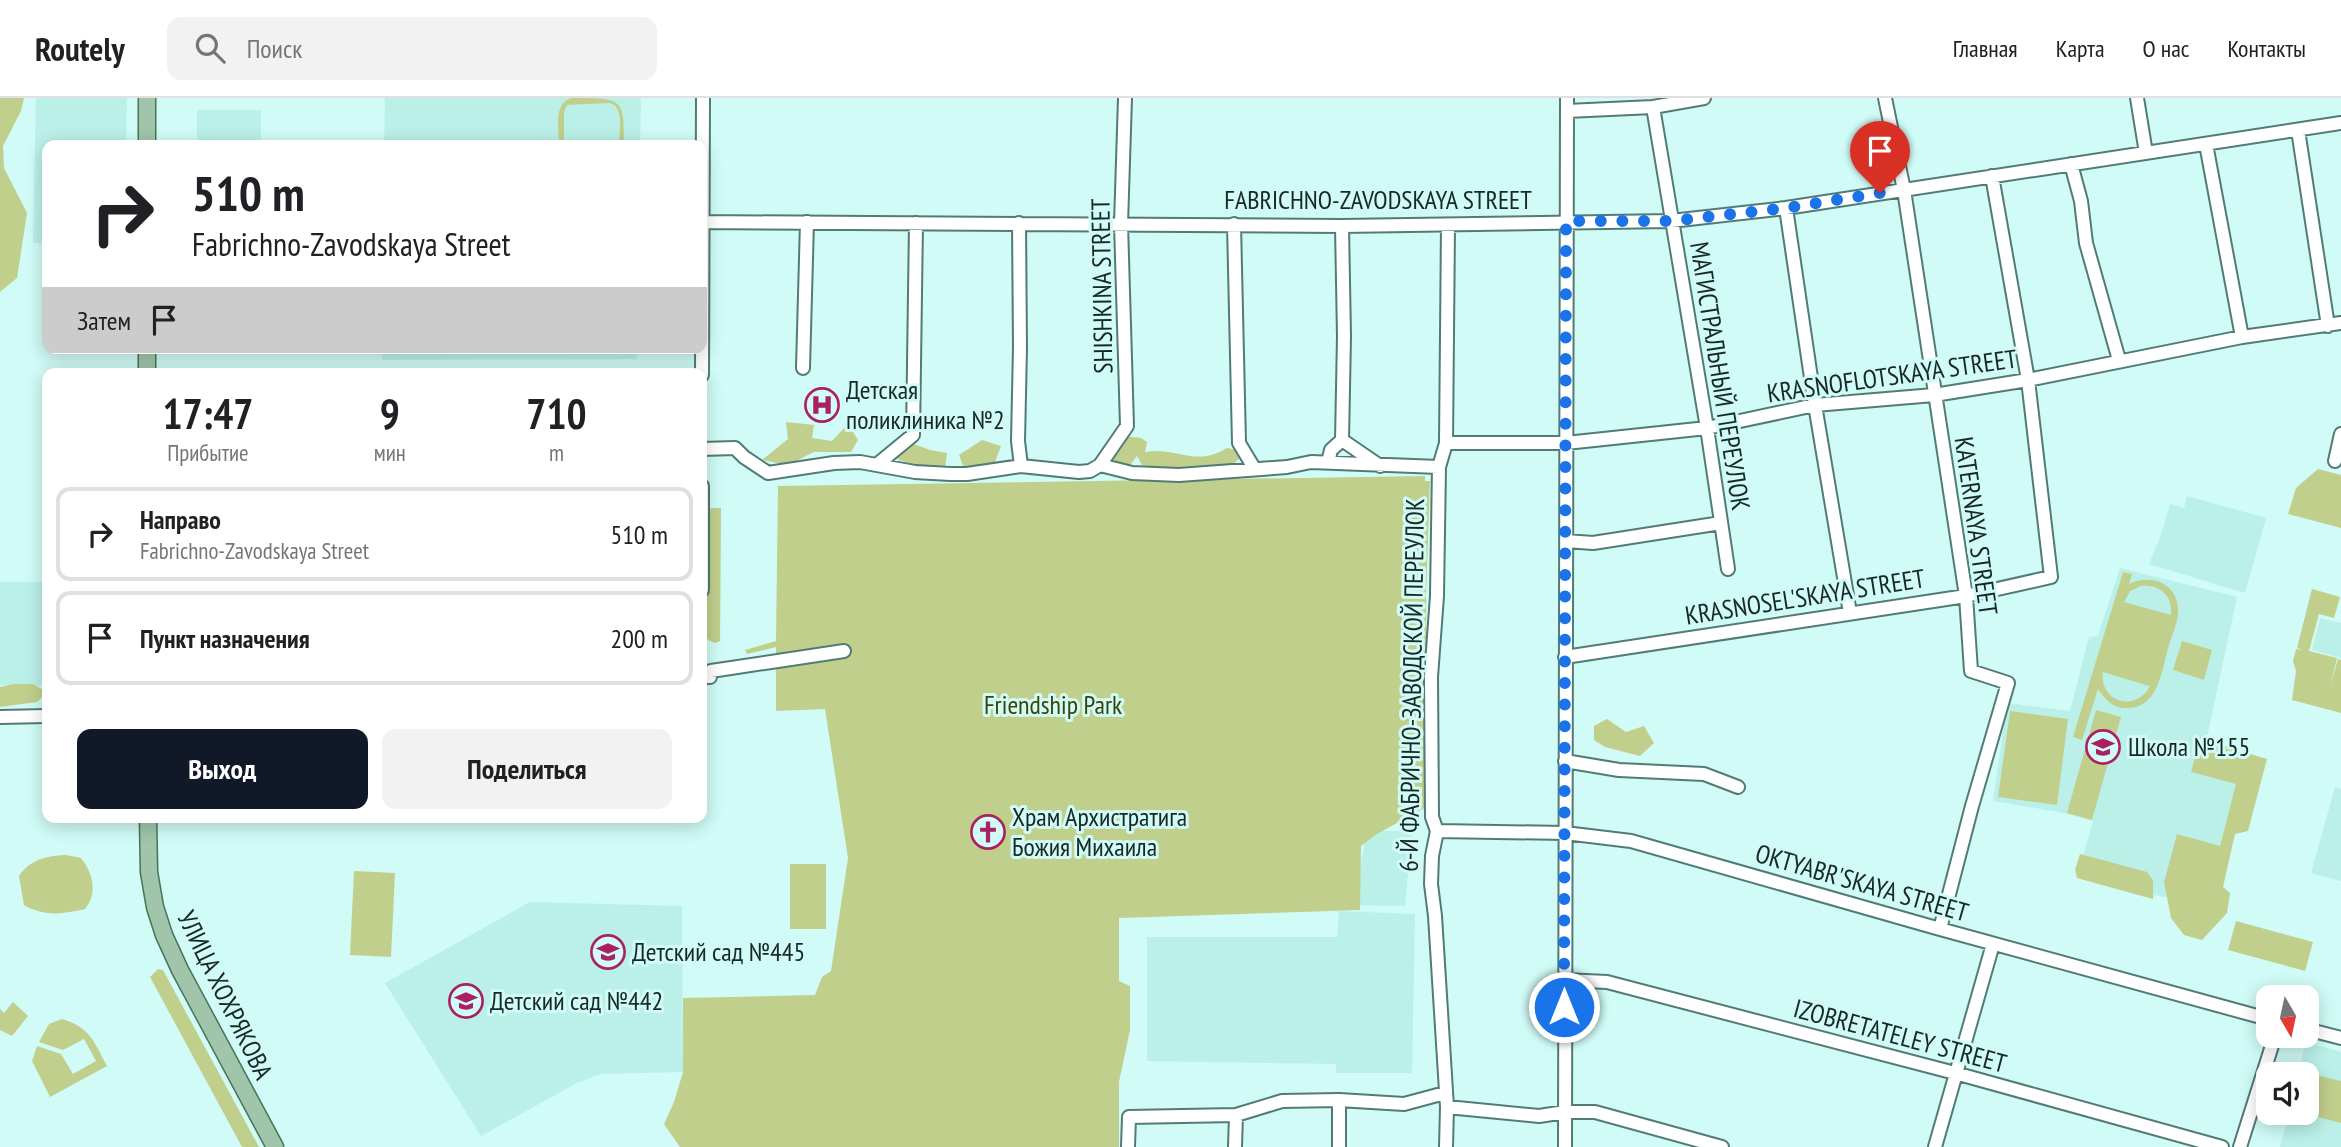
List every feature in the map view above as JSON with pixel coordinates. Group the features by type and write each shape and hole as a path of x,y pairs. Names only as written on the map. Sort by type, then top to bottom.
{"main road":[{"path":"147,98 147,140"},
{"name":"УЛИЦА ХОХРЯКОВА","path":"148,823 149,872 155,907 164,935 275,1147"}],"street":[{"path":"703,98 703,140"},
{"name":"SHISHKINA STREET","path":"1100,465 1127,426 1121,223 1125,98"},
{"path":"1565,1147 1567,104 1653,107 1704,98"},
{"name":"KATERNAYA STREET","path":"1885,98 1904,190 1966,596 1971,671 2008,683 1940,929"},
{"path":"2137,98 2146,153"},
{"name":"МАГИСТРАЛЬНЫЙ ПЕРЕУЛОК","path":"1653,107 1728,569"},
{"name":"FABRICHNO-ZAVODSKAYA STREET","path":"707,222 1342,226 1671,221 1786,208 2341,123"},
{"path":"2298,130 2328,326"},
{"path":"2206,144 2242,337"},
{"path":"2071,164 2081,201 2086,243 2119,360"},
{"path":"1992,176 2028,380"},
{"path":"1786,208 1815,405 1850,613"},
{"path":"803,368 807,222"},
{"path":"879,463 913,435 916,223"},
{"path":"1019,223 1018,441 1021,466"},
{"path":"1234,224 1239,443 1254,468"},
{"name":"6-Й ФАБРИЧНО-ЗАВОДСКОЙ ПЕРЕУЛОК","path":"1446,1147 1447,1107 1431,884 1432,856 1437,831 1432,817 1431,701 1437,596 1439,467 1446,443 1448,225"},
{"path":"1328,462 1331,450 1342,440 1342,226"},
{"name":"KRASNOFLOTSKAYA STREET","path":"1446,443 1566,443 1707,428 1815,405 1934,395 2028,380 2242,337 2341,323"},
{"name":"KRASNOSEL'SKAYA STREET","path":"1565,657 1966,596 2051,577 2028,380"},
{"path":"2335,461 2341,434"},
{"path":"1342,440 1381,466"},
{"path":"707,449 735,448 768,473 834,463 879,463 915,472 950,474 1021,466 1079,472 1090,471 1100,465 1132,473 1179,475 1328,462 1439,467"},
{"path":"1566,541 1593,543 1721,523"},
{"path":"708,677 710,671 844,651"},
{"path":"0,717 42,716"},
{"path":"1565,761 1619,770 1704,774 1738,787"},
{"name":"OKTYABR'SKAYA STREET","path":"1437,831 1565,833 1631,841 1993,944 2256,1015"},
{"path":"1935,1147 1993,944"},
{"name":"IZOBRETATELEY STREET","path":"1564,980 1607,982 1955,1073 2222,1147"},
{"path":"2319,1032 2341,1038"},
{"path":"2240,1147 2271,1048"},
{"path":"1128,1147 1129,1118 1236,1115 1282,1101 1339,1100 1404,1104 1446,1093"},
{"path":"1339,1100 1339,1147"},
{"path":"1447,1107 1539,1116 1565,1112 1595,1112 1722,1147"},
{"path":"1235,1147 1236,1115"}],"shaded area":[{"path":"36,98 127,98 126,140 42,140 42,243 33,243"},
{"path":"385,98 641,98 640,140 384,140"},
{"path":"197,110 261,110 261,140 197,140"},
{"path":"382,354 637,354 637,359 382,360"},
{"path":"2187,496 2266,518 2245,593 2149,564 2170,504 2184,508"},
{"name":"Школа №155","path":"2120,568 2237,597 2202,761 2245,774 2214,907 2155,895 2153,899 2077,878 2093,821 2064,813 1993,801 2007,703 2070,711 2089,637 2098,636"},
{"path":"0,582 42,582 42,686 0,685"},
{"path":"2320,618 2341,623 2341,658 2312,650"},
{"path":"2335,787 2341,789 2341,881 2311,873"},
{"path":"1367,831 1412,831 1405,906 1353,905"},
{"path":"530,902 682,906 683,1072 600,1074 577,1083 481,1136 385,983"},
{"path":"1339,911 1415,914 1412,1073 1336,1073 1336,1064 1147,1061 1147,937 1337,937"},
{"path":"2319,1046 2341,1052 2341,1147 2280,1147 2286,1125 2319,1125 2319,1062 2301,1062 2304,1048 2319,1048"}],"green space":[{"path":"0,98 24,98 21,111 3,146 4,168 27,213 17,278 0,292"},
{"path":"571,98 611,100 621,109 624,140 619,140 618,110 610,103 567,105 564,112 564,140 559,140 559,111 565,101"},
{"path":"786,422 814,425 812,438 832,441 848,424 858,440 851,452 814,452 788,465 762,460 788,439"},
{"path":"1124,436 1141,438 1147,442 1145,452 1205,456 1227,448 1237,450 1242,456 1228,467 1211,471 1180,472 1159,469 1142,465 1137,456 1128,468 1117,464 1111,456"},
{"path":"982,440 1001,446 995,462 964,468 959,455"},
{"path":"911,443 947,453 945,469 920,467 894,458"},
{"path":"2318,469 2341,475 2341,528 2288,514 2296,488"},
{"name":"Friendship Park","path":"1425,476 1425,481 1430,481 1426,598 1428,806 1377,834 1361,846 1360,910 1119,918 1119,981 1130,986 1130,1030 1119,1082 1119,1147 680,1147 664,1124 683,1072 683,998 815,995 822,977 831,971 848,858 825,709 776,711 776,647 747,654 745,650 776,641 778,486"},
{"path":"711,508 721,508 720,641 715,643 707,638 707,516"},
{"path":"2123,572 2132,574 2129,584 2153,580 2167,586 2176,599 2178,617 2153,694 2138,706 2123,708 2110,703 2098,689 2082,740 2073,737","holes":["2141,586 2154,587 2164,593 2170,602 2171,615 2124,602 2130,591","2103,672 2149,686 2150,686 2136,699 2120,700 2107,691"]},
{"path":"2312,589 2340,597 2334,618 2319,614 2309,651 2337,658 2330,687 2338,659 2341,660 2341,713 2292,700 2296,671 2293,661 2296,649 2302,650 2297,648"},
{"path":"2182,641 2212,650 2204,680 2173,670"},
{"path":"33,684 42,689 42,697 37,702 0,707 0,687"},
{"path":"2096,710 2121,717 2092,820 2067,813"},
{"path":"2010,711 2068,719 2057,805 1998,797"},
{"path":"1607,719 1626,732 1644,726 1654,743 1640,756 1605,747 1594,740 1594,726"},
{"path":"2201,735 2233,749 2267,759 2248,831 2235,834 2223,887 2230,893 2227,913 2202,940 2184,935 2171,918 2164,882 2177,834 2220,846 2236,784 2191,772"},
{"path":"2080,854 2147,872 2153,880 2153,899 2077,878 2075,870"},
{"path":"66,855 81,858 89,870 93,890 85,909 54,913 24,905 19,876 24,870 40,860"},
{"path":"790,864 826,864 826,929 790,929"},
{"path":"354,871 395,873 391,957 350,955"},
{"path":"2236,921 2313,942 2305,971 2228,950"},
{"path":"158,969 163,970 259,1147 242,1147 150,977"},
{"path":"13,1002 28,1016 12,1036 0,1030 0,1009 4,1013"},
{"path":"62,1019 86,1031 107,1066 50,1097 32,1061 37,1046 61,1054 73,1074 96,1061 84,1039 63,1050 39,1042 49,1024"},
{"path":"2319,1076 2341,1081 2341,1123 2319,1117"}],"place":[{"name":"Детская поликлиника №2","path":"822,405"},
{"name":"Школа №155","path":"2103,747"},
{"name":"Храм Архистратига Божия Михаила","path":"988,832"},
{"name":"Детский сад №445","path":"608,952"},
{"name":"Детский сад №442","path":"466,1001"}],"route":[{"path":"1564,1007 1566,221 1671,221 1786,208 1880,193"}]}
